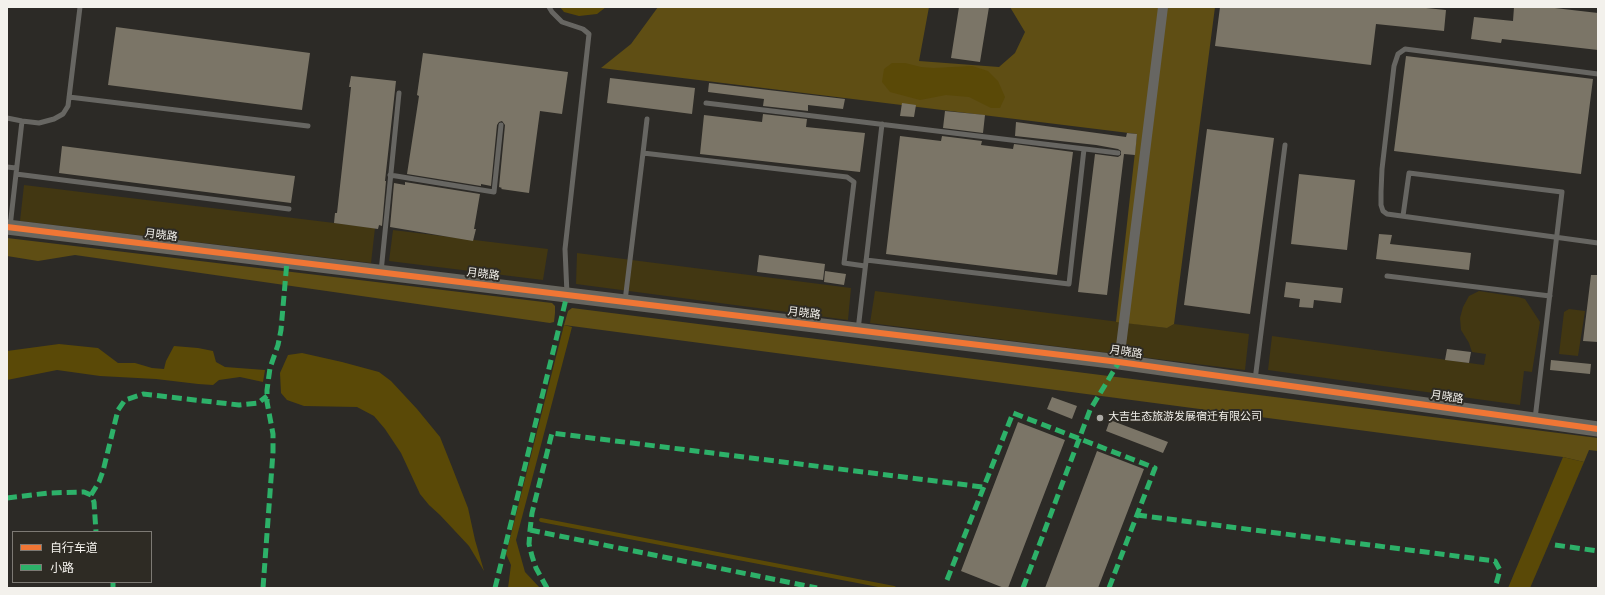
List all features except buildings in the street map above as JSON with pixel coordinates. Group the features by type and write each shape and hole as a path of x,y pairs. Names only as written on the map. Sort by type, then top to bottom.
{"street":[{"path":"1119,362 1162,7"},
{"name":"月晓路","path":"8,228 1119,362 1598,429"}],"lane":[{"path":"7,118 22,122 39,123 63,114 68,106 80,7"},
{"path":"549,7 562,22 583,29 589,34 565,250 567,295"},
{"path":"1598,74 1405,49 1398,54 1394,66 1382,169 1381,205 1386,214 1598,243"},
{"path":"380,273 399,93"},
{"path":"69,97 308,126"},
{"path":"706,103 1118,153"},
{"path":"625,302 647,119"},
{"path":"8,228 22,122"},
{"path":"858,331 882,124"},
{"path":"390,175 494,192 502,125"},
{"path":"1255,381 1286,145"},
{"path":"866,260 1069,284 1084,149"},
{"path":"643,153 847,177 854,182 844,263 866,266"},
{"path":"7,167 16,168"},
{"path":"1403,216 1409,173 1562,192 1534,420"},
{"path":"16,174 289,209"},
{"path":"1387,276 1550,296"}],"shaded area":[{"path":"560,7 606,7 597,14 579,16 564,12"},
{"path":"658,7 929,7 919,61 999,67 1015,53 1025,32 1010,7 1215,7 1174,324 1167,328 1116,322 1137,134 601,68 631,44"},
{"path":"892,63 905,63 921,67 934,68 972,66 988,71 998,81 1005,97 1000,108 991,108 969,97 946,95 920,100 890,92 882,82 884,69"},
{"path":"24,185 375,228 371,263 20,221"},
{"path":"393,230 548,249 543,280 389,261"},
{"path":"7,238 552,303 555,306 554,322 550,323 75,255 38,261 7,256"},
{"path":"577,253 851,288 848,320 576,284"},
{"path":"875,291 1167,328 1174,324 1249,334 1245,370 870,323"},
{"path":"1479,291 1525,299 1540,322 1532,372 1524,371 1520,405 1268,370 1272,336 1484,365 1486,354 1472,352 1469,343 1461,330 1460,318 1463,307 1469,296"},
{"path":"572,308 1598,438 1598,451 1589,450 1584,462 1563,457 564,325 568,311"},
{"path":"1569,309 1585,311 1578,356 1559,354 1564,312"},
{"path":"564,325 572,327 516,540 525,572 540,588 508,588 511,565 506,554"},
{"path":"59,344 98,348 118,363 135,363 152,368 164,369 166,361 174,346 198,348 213,351 216,362 225,367 265,370 263,382 240,377 219,380 213,385 156,379 100,376 57,370 7,380 7,351"},
{"path":"302,353 379,372 391,381 417,409 440,437 468,508 484,571 469,546 420,494 401,453 385,429 374,416 357,407 304,406 287,400 281,393 280,373 288,355"},
{"path":"1563,457 1584,462 1530,588 1508,588"}],"waterway":[{"path":"541,520 894,588"}],"marked path":[{"path":"263,588 273,452 273,434 267,402 267,390 270,368 278,345 281,330 287,261"},
{"path":"495,588 567,295"},
{"path":"1023,588 1090,410 1119,362"},
{"path":"91,495 99,482 103,471 118,410 125,400 143,394 239,405 258,403 267,396"},
{"path":"947,580 1013,413 1155,468 1109,588"},
{"path":"547,588 536,568 529,544 532,513 552,433 983,487"},
{"path":"7,498 48,493 84,492 91,495 94,502 96,531"},
{"path":"1137,515 1495,561 1500,570 1495,588"},
{"path":"530,530 817,588"},
{"path":"1555,545 1598,551"},
{"path":"113,583 113,588"}],"cycle path":[{"path":"7,227 1119,362 1598,429"}],"place":[{"name":"大吉生态旅游发展宿迁有限公司","path":"1100,418"}]}
